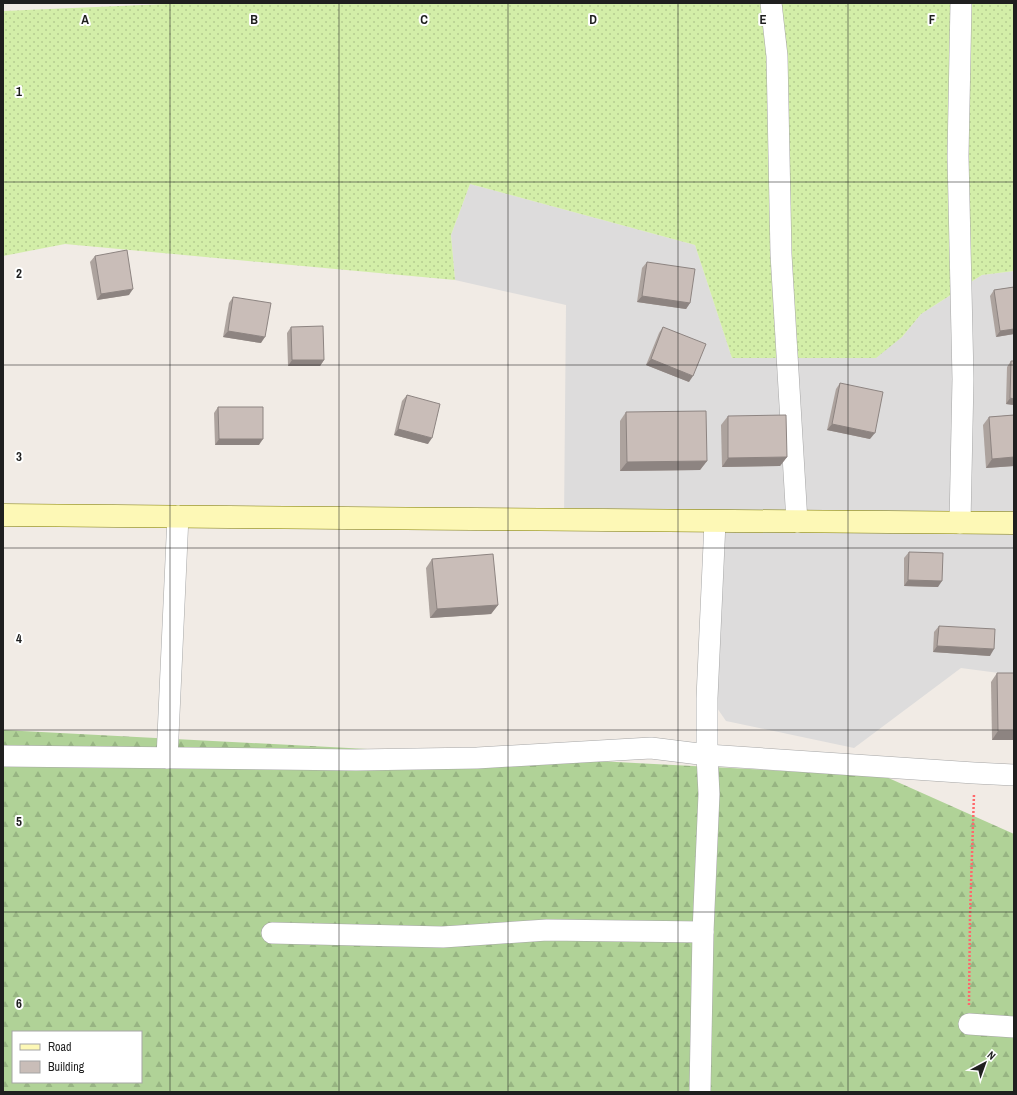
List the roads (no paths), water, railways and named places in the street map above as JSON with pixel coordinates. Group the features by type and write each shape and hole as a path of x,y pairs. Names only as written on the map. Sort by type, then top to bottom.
{"main road":[{"path":"3,515 549,519 715,522 1014,523"}],"street":[{"path":"772,3 778,56 781,254 797,522"},
{"path":"960,523 963,379 958,156 961,3"},
{"path":"167,758 178,516"},
{"path":"700,1092 709,794 707,698 715,522"},
{"path":"3,756 356,760 536,756 651,748 707,755 1014,775"},
{"path":"272,933 443,937 547,930 704,932"},
{"path":"969,1024 1014,1027"}]}
